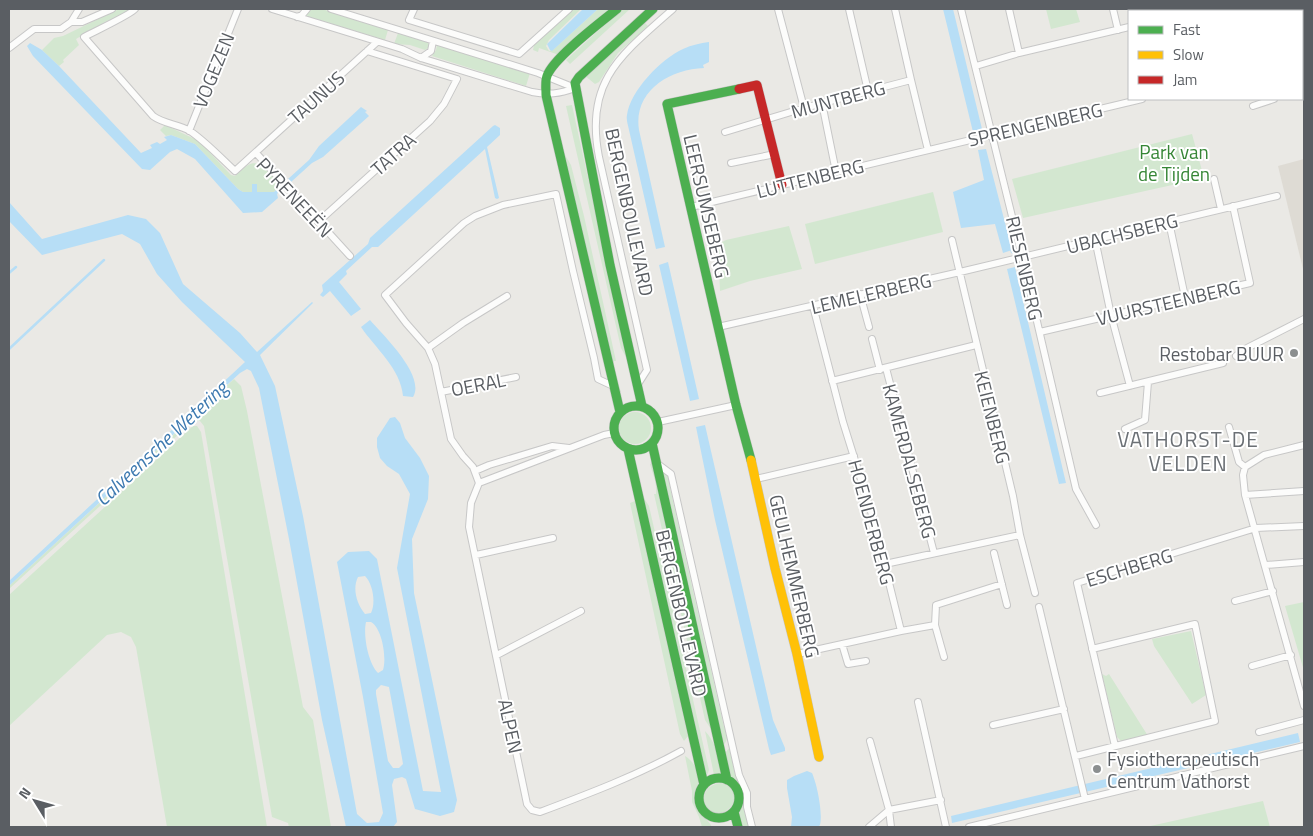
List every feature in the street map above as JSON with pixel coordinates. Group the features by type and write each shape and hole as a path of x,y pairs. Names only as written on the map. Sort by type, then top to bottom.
{"main road":[{"path":"617,9 565,55 547,76 546,95 620,412"},
{"path":"575,88 577,80 653,9"},
{"name":"LEERSUMSEBERG","path":"736,405 667,104 757,84 766,119"},
{"name":"BERGENBOULEVARD","path":"575,88 610,265 642,406"},
{"path":"766,119 782,185"},
{"name":"GEULHEMMERBERG","path":"736,405 756,479 819,756"},
{"path":"629,406 642,406 653,413 658,422 659,430 652,443 643,449 628,449 622,445 614,433 614,425 620,412 629,406"},
{"name":"BERGENBOULEVARD","path":"652,443 727,780"},
{"name":"BERGENBOULEVARD","path":"628,449 704,785"},
{"path":"721,778 727,780 735,786 739,795 738,804 734,812 714,823 704,813 699,804 699,793 704,785 713,779 721,778"},
{"path":"734,812 738,827"}],"street":[{"path":"9,48 34,29 61,29 71,22 79,9"},
{"path":"71,22 82,22 112,9"},
{"name":"PYRENEEËN","path":"135,9 132,13 84,37 153,116 160,121 189,131 235,171 256,153 350,256"},
{"name":"VOGEZEN","path":"189,131 238,9"},
{"path":"272,9 402,49 421,58 546,95 575,88"},
{"path":"297,16 302,15 307,9"},
{"path":"331,9 547,76 575,88"},
{"path":"414,9 409,20 519,54 568,9"},
{"name":"BERGENBOULEVARD","path":"638,384 647,370 595,136 597,104 608,75 621,57 673,9"},
{"path":"778,9 804,108"},
{"path":"849,9 868,91"},
{"path":"895,9 910,80 928,150"},
{"name":"RIESENBERG","path":"961,9 1040,332 1076,489 1096,525"},
{"path":"1009,9 1020,54"},
{"path":"1113,9 1118,30"},
{"path":"976,66 1128,27"},
{"path":"421,58 431,51 433,41"},
{"name":"TAUNUS","path":"256,153 269,139 377,42"},
{"name":"TATRA","path":"318,222 430,121 449,97 457,78 367,51"},
{"name":"MUNTBERG","path":"725,132 804,108 910,80"},
{"name":"SPRENGENBERG","path":"928,150 1138,100"},
{"path":"1253,106 1271,100"},
{"path":"822,103 836,172"},
{"name":"LUTTENBERG","path":"691,207 928,150"},
{"path":"730,163 775,154"},
{"path":"1214,179 1221,209"},
{"path":"613,386 598,379 556,194 503,205 475,216 464,223 385,295 428,348 435,364 451,439 462,456 473,466 479,483 604,435 614,433"},
{"name":"UBACHSBERG","path":"1022,257 1277,196"},
{"name":"VUURSTEENBERG","path":"1040,332 1250,283 1233,206"},
{"path":"1169,222 1185,297"},
{"path":"1095,239 1110,315 1130,386"},
{"name":"KEIENBERG","path":"952,240 1035,593"},
{"name":"LEMELERBERG","path":"718,328 1022,257"},
{"path":"860,294 869,327"},
{"path":"428,348 463,323 507,296"},
{"name":"HOENDERBERG","path":"813,306 843,422 873,518 901,631"},
{"path":"1236,356 1304,319"},
{"name":"KAMERDALSEBERG","path":"872,339 883,369 934,553"},
{"path":"832,381 976,345"},
{"path":"1100,392 1223,363"},
{"name":"OERAL","path":"441,392 516,377"},
{"path":"1125,429 1145,420 1148,382"},
{"path":"658,422 736,405"},
{"path":"1230,428 1238,462 1246,467"},
{"path":"1304,445 1264,455 1246,467 1243,475 1245,495 1256,528 1304,706"},
{"path":"475,470 489,464 552,446 570,448"},
{"path":"756,479 854,456"},
{"name":"BERGENBOULEVARD","path":"655,462 671,474 740,777 747,793 747,807 752,827"},
{"name":"ALPEN","path":"479,483 471,503 469,527 527,804 532,810 540,812 610,786 681,751"},
{"path":"1245,495 1304,492"},
{"path":"1256,528 1304,526"},
{"name":"ESCHBERG","path":"1115,746 1076,583 1256,528"},
{"path":"885,564 1020,535"},
{"path":"476,556 553,538"},
{"path":"994,553 1008,605"},
{"path":"1266,565 1304,562"},
{"path":"944,657 935,625 936,605 1002,584"},
{"path":"1235,601 1273,591"},
{"path":"1039,607 1085,799"},
{"path":"497,655 581,611"},
{"path":"1076,756 1215,721 1195,624 1092,649"},
{"path":"797,654 935,625"},
{"path":"842,644 848,664 866,661"},
{"path":"1252,666 1291,655"},
{"path":"918,702 946,827"},
{"path":"993,726 1064,708"},
{"path":"1259,732 1304,720"},
{"path":"722,754 732,739"},
{"path":"870,741 889,810 891,827"},
{"path":"969,827 1304,746"},
{"path":"869,827 889,810 941,800"}],"shaded area":[{"path":"1304,159 1304,269 1303,269 1278,166"}],"green space":[{"path":"119,9 132,9 76,39 79,45 59,66 42,50 54,38 63,36"},
{"path":"311,9 322,9 388,30 385,40 306,16"},
{"path":"573,9 581,9 549,40 546,46 549,51 554,49 598,9 610,9 559,55 539,48 538,52 533,50 534,45"},
{"path":"622,9 630,9 570,64 566,60"},
{"path":"1046,9 1076,9 1080,22 1051,29"},
{"path":"643,21 648,26 618,53 599,82 595,84 584,75"},
{"path":"398,33 427,42 429,44 428,48 425,50 410,45 394,44"},
{"path":"437,45 530,73 526,86 432,56"},
{"path":"572,105 628,361 621,348 566,106"},
{"path":"165,125 199,141 231,175 235,176 248,165 258,164 266,169 281,185 274,192 257,192 252,184 252,192 243,192 195,144 171,135 166,136 160,130"},
{"name":"Park van de Tijden","path":"1192,134 1204,178 1023,218 1012,179"},
{"path":"565,155 571,165 584,216 616,361 614,361 614,372 621,392 618,393"},
{"path":"933,192 943,232 815,264 805,224"},
{"path":"789,226 802,269 750,281 720,291 718,244 726,240"},
{"path":"234,379 241,386 247,411 303,707 313,720 331,827 289,827 288,823 272,817 204,426 200,421 194,420 9,589 9,586"},
{"path":"635,412 641,413 646,417 650,422 650,434 646,439 641,443 635,444 629,443 624,439 620,434 619,428 620,422 624,417 629,413"},
{"path":"193,426 197,426 201,432 267,827 167,827 136,647 131,637 121,632 107,635 9,726 9,595"},
{"path":"653,462 713,732 705,720 654,494 656,494 656,485 650,464"},
{"path":"660,469 668,475 672,487 670,488 681,537 683,537 685,546 683,547 724,727 727,730 727,739 723,746"},
{"path":"642,495 649,506 709,770 706,778"},
{"path":"635,501 688,736 684,741 680,734 630,503"},
{"path":"1304,602 1304,671 1285,606"},
{"path":"1191,631 1206,695 1192,704 1154,646 1152,639"},
{"path":"1102,674 1106,676 1109,674 1148,736 1121,741 1117,737"},
{"path":"705,731 715,746 722,775 714,775"},
{"path":"730,747 743,790 749,827 740,827 739,812 742,806 742,796 738,785 731,777 725,753"},
{"path":"685,756 694,764 699,776 700,784 696,798 697,808 712,827 702,827 692,802 692,791"},
{"path":"721,783 731,789 735,796 733,803 728,809 714,814 707,810 704,797 706,791 711,786"},
{"path":"1263,801 1270,827 1146,827"}],"water":[{"path":"583,9 598,9 552,51 550,50 547,44"},
{"path":"943,9 953,9 982,129 973,132"},
{"path":"709,42 709,62 703,65 704,68 691,69 666,78 656,85 642,104 639,116 639,130 665,247 656,249 627,122 629,106 648,76 666,60 683,49"},
{"path":"30,43 42,50 59,66 141,153 152,148 150,145 157,142 160,144 167,140 164,137 171,135 195,144 243,192 252,192 252,184 257,184 257,192 274,192 278,188 281,190 277,194 278,198 262,212 243,213 195,159 177,149 170,152 150,170 142,169 33,56 27,46"},
{"path":"361,107 367,111 365,112 369,116 323,157 312,163 291,182 288,179 309,160 319,146"},
{"path":"495,125 500,128 500,135 487,147 499,198 495,198 485,149 378,247 372,247 346,271 347,274 339,282 361,309 351,316 330,291 323,297 320,295 323,291 322,285 368,244 370,238"},
{"path":"986,149 1012,250 1003,253 995,224 961,228 953,192 984,180 978,150"},
{"name":"Calveensche Wetering","path":"9,202 42,239 128,215 146,219 160,233 183,284 240,333 257,352 313,303 260,355 275,386 303,516 357,814 367,823 379,822 383,813 337,562 348,552 369,551 377,559 423,791 441,792 397,568 410,494 399,474 387,466 380,458 377,447 377,438 390,418 395,417 400,423 405,438 420,458 429,476 428,499 412,539 414,593 457,800 454,812 440,816 415,809 406,779 402,777 394,779 392,785 397,822 393,827 346,827 322,720 259,388 251,371 247,369 240,373 9,586 9,581 245,362 182,302 157,274 140,244 122,234 42,255 9,221","holes":["365,576 372,589 373,599 371,613 365,614 355,591 358,577","366,622 371,622 375,625 381,637 384,665 383,670 378,673 371,663 365,628","381,685 389,687 403,764 399,768 393,768 388,761 376,690"]},
{"path":"668,262 699,399 690,401 659,265"},
{"path":"1015,267 1066,483 1059,484 1007,269"},
{"path":"370,320 393,345 409,367 414,378 415,388 413,397 403,396 398,377 393,368 361,327"},
{"path":"705,425 773,720 785,748 785,751 771,755 715,520 696,427"},
{"path":"1298,733 1300,742 952,823 951,816"},
{"path":"807,771 812,773 818,791 821,813 820,825 818,827 791,827 792,817 787,780"}],"waterway":[{"path":"1009,237 1012,252"},
{"path":"9,349 104,260"},
{"path":"9,273 16,267"}],"traffic: fast":[{"path":"617,9 578,41 551,68 546,80 546,95 620,412"},
{"path":"642,406 610,265 575,83 579,77 653,9"},
{"path":"739,89 667,104 736,405 751,460"},
{"path":"640,406 652,412 657,419 658,428 657,437 652,444 645,449 632,450 624,447 617,440 614,424 617,416 624,409 640,406"},
{"path":"652,443 727,780"},
{"path":"628,449 704,785"},
{"path":"723,778 730,781 736,787 739,798 738,806 730,815 723,818 715,818 708,815 700,806 699,794 702,787 711,779 723,778"},
{"path":"734,812 738,827"}],"traffic: slow":[{"path":"751,460 775,568 797,654 819,757"}],"traffic: jam":[{"path":"739,89 757,85 782,185"}],"place":[{"name":"Restobar BUUR","path":"1294,353"},
{"name":"Fysiotherapeutisch Centrum Vathorst","path":"1097,769"}],"district":[{"name":"VATHORST-DE VELDEN","path":"1188,451"}]}
